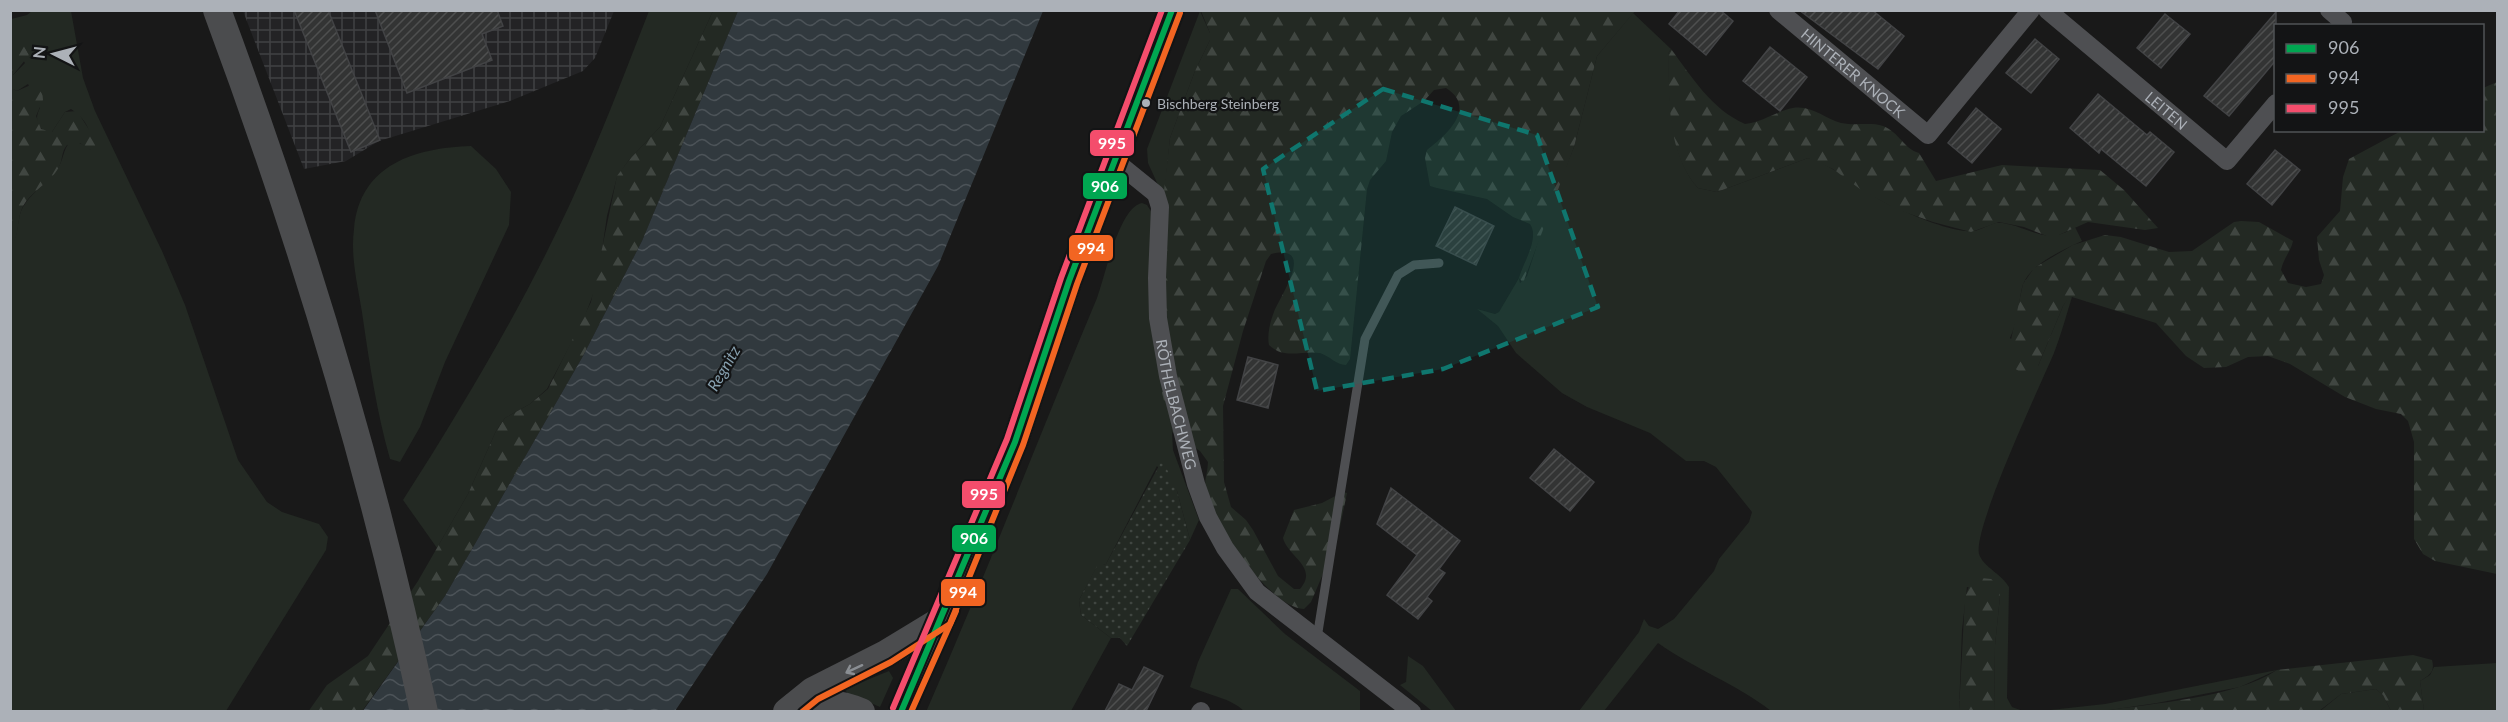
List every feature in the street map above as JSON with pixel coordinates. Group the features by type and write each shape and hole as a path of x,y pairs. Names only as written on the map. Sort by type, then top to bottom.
{"main road":[{"path":"217,10 307,276 365,471 405,625 424,711"},
{"path":"790,709 813,691 886,654 942,621"},
{"path":"790,709 822,703 844,704 861,711"}],"street":[{"path":"901,711 942,621 1015,442 1069,281 1172,10"},
{"name":"HINTERER KNOCK","path":"1778,10 1928,135 2031,10"},
{"name":"LEITEN","path":"2047,10 2227,161 2274,105"},
{"path":"2328,10 2343,22 2342,24"},
{"name":"RÖTHELBACHWEG","path":"1114,160 1156,194 1160,207 1158,318 1168,376 1196,484 1208,517 1225,548 1257,592 1412,711"}],"lane":[{"path":"1310,633 1339,515 1348,438 1365,339 1398,275 1414,265 1439,263"}],"highlighted area":[{"path":"1383,89 1537,135 1598,307 1443,369 1317,391 1263,169"}],"shaded area":[{"path":"243,11 614,11 595,58 583,71 510,101 379,141 346,161 304,169"}],"green space":[{"path":"32,11 71,11 83,78 95,111 162,251 185,305 238,460 267,502 282,512 319,524 328,537 326,550 226,711 11,711 10,247 15,238 23,207 58,168 67,146 75,142 91,150 91,137 87,126 71,109 65,112 52,132 45,132 38,124 37,115 40,108 28,84 17,91 13,89 13,75 25,63 11,43 11,19 27,15"},
{"path":"649,11 713,11 660,127 629,160 617,177 607,216 597,284 583,321 547,389 530,404 505,418 496,431 468,494 437,548 403,500 491,355 552,242 591,156"},
{"path":"713,11 738,11 642,241 583,356 445,596 362,711 308,712 327,685 368,656 418,581 468,494 496,431 505,418 530,404 548,389 591,302 617,176 660,127"},
{"path":"1200,11 1210,33 1210,40 1195,71 1170,138 1164,198 1148,163 1147,149"},
{"path":"1201,11 1635,11 1597,56 1574,147 1523,283 1519,278 1532,243 1533,230 1530,224 1513,217 1487,199 1430,186 1425,158 1427,150 1449,130 1459,113 1459,104 1455,96 1446,88 1434,90 1424,101 1401,116 1392,132 1386,161 1370,180 1367,189 1350,359 1346,365 1339,364 1320,353 1287,353 1275,350 1269,345 1271,320 1288,285 1294,264 1292,256 1285,253 1271,254 1266,261 1243,331 1223,406 1224,482 1231,507 1246,520 1253,530 1278,576 1294,589 1300,589 1306,574 1283,538 1294,510 1322,503 1343,492 1347,493 1337,541 1311,602 1304,609 1290,605 1274,594 1243,559 1229,539 1209,500 1205,485 1208,462 1200,451 1172,432 1160,385 1150,314 1170,138 1195,71 1210,40 1210,33"},
{"path":"1633,13 1671,49 1668,54 1672,125 1681,159 1688,175 1698,188 1717,192 1808,158 1830,168 1887,204 1946,227 1973,231 1995,223 2003,223 2039,234 2056,235 2075,227 2082,241 2038,265 2025,280 2022,288 2010,338 2038,366 2063,306 2067,299 2072,297 2054,353 1996,488 1980,539 1981,559 2009,587 2007,698 2012,707 2023,711 1994,711 1995,645 2000,596 1967,587 1962,630 1959,711 1771,711 1758,701 1658,643 1604,711 1579,711 1639,632 1644,619 1649,626 1658,629 1674,619 1714,571 1719,559 1749,522 1752,512 1716,467 1704,461 1686,461 1650,433 1587,407 1562,393 1516,353 1498,326 1477,309 1495,314 1499,312 1519,278 1520,283 1527,276 1548,211 1574,147 1597,56"},
{"path":"11,43 24,46 29,55 13,75 13,89 17,91 33,84 42,90 43,100 36,116 41,129 52,132 65,112 77,111 97,142 94,149 90,150 80,143 67,145 55,173 24,204 11,247"},
{"path":"1671,49 1712,101 1733,118 1745,124 1787,109 1800,108 1812,110 1841,123 1883,126 1893,132 1909,148 1919,153 1936,181 2002,165 2100,170 2124,190 2158,228 2145,230 2088,222 2052,238 2024,227 1999,222 1971,232 1896,209 1860,189 1833,169 1808,158 1717,192 1698,188 1680,159 1675,142 1669,89 1668,54"},
{"path":"2497,82 2497,574 2435,561 2423,554 2414,539 2414,442 2408,421 2401,414 2376,409 2345,397 2290,364 2268,356 2248,357 2226,367 2204,368 2186,356 2156,323 2072,297 2063,306 2038,366 2031,374 2025,375 2014,368 2009,349 2023,284 2034,268 2073,245 2105,235 2121,237 2169,252 2192,251 2234,222 2259,222 2293,241 2281,270 2288,283 2306,287 2321,284 2324,275 2319,260 2317,237 2340,211 2343,177 2349,159 2399,132 2484,132 2484,88"},
{"path":"471,146 496,169 511,192 509,225 445,362 420,427 400,462 390,459 371,372 353,252 358,207 367,189 379,175 394,164 430,151"},
{"path":"1142,203 1147,205 1152,213 1152,334 1172,432 1173,450 1199,520 1190,540 1177,491 1157,466 1106,564 1097,567 1079,600 1081,615 1111,638 1071,711 926,712 1097,298 1120,229 1134,207"},
{"path":"1161,462 1165,465 1177,491 1190,540 1127,646 1120,638 1111,638 1081,615 1079,600 1097,566 1106,564"},
{"path":"1972,579 1991,579 1998,584 2000,596 1995,645 1994,711 1959,711 1965,597"},
{"path":"1231,589 1238,589 1285,634 1360,691 1360,711 1244,711 1226,700 1190,687 1198,662"},
{"path":"2413,655 2432,660 2431,673 2420,681 2424,711 2391,711 2383,695 2376,689 2341,694 2319,711 2103,711 2217,693 2260,679 2277,670"},
{"path":"1408,656 1423,666 1456,711 1432,711 1400,685 1406,682"},
{"path":"2497,663 2497,711 2424,711 2420,681 2430,675 2434,667"},
{"path":"2277,670 2240,687 2157,703 2103,711 2032,712 2105,704"},
{"path":"889,671 893,678 880,707 847,693 845,689"},
{"path":"2376,689 2383,695 2391,711 2319,712 2341,694"}],"water":[{"name":"Regnitz","path":"738,11 1043,11 938,266 767,574 675,711 362,712 445,596 583,356 642,241"}],"building":[{"path":"294,10 328,10 380,140 351,152"},
{"path":"375,10 497,10 503,26 482,34 492,60 407,93"},
{"path":"1680,10 1720,10 1733,21 1706,55 1669,24"},
{"path":"1799,10 1872,10 1904,36 1878,69"},
{"path":"2276,12 2274,62 2229,116 2204,96"},
{"path":"2165,14 2190,34 2161,68 2137,48"},
{"path":"2035,39 2059,59 2031,93 2006,73"},
{"path":"1770,47 1807,77 1780,111 1743,81"},
{"path":"2098,94 2147,135 2150,132 2174,152 2146,186 2101,149 2099,153 2070,128"},
{"path":"1976,108 2001,129 1972,163 1948,143"},
{"path":"2275,150 2300,170 2272,205 2247,184"},
{"path":"1455,207 1494,226 1476,265 1436,246"},
{"path":"1248,357 1278,365 1268,408 1237,400"},
{"path":"1554,449 1594,482 1570,511 1530,478"},
{"path":"1391,488 1460,541 1439,569 1445,573 1427,597 1432,601 1418,619 1387,595 1417,555 1377,524"},
{"path":"1144,667 1163,676 1146,711 1105,711 1119,684 1132,690"}],"transit line":[{"name":"995","path":"893,708 1007,439 1061,278 1162,10"},
{"name":"906","path":"901,712 1015,442 1069,281 1172,10"},
{"name":"994","path":"802,712 818,699 891,662 950,624 1023,445 1077,284 1180,13"},
{"name":"994","path":"911,712 956,611"}],"place":[{"name":"Bischberg Steinberg","path":"1146,103"}]}
